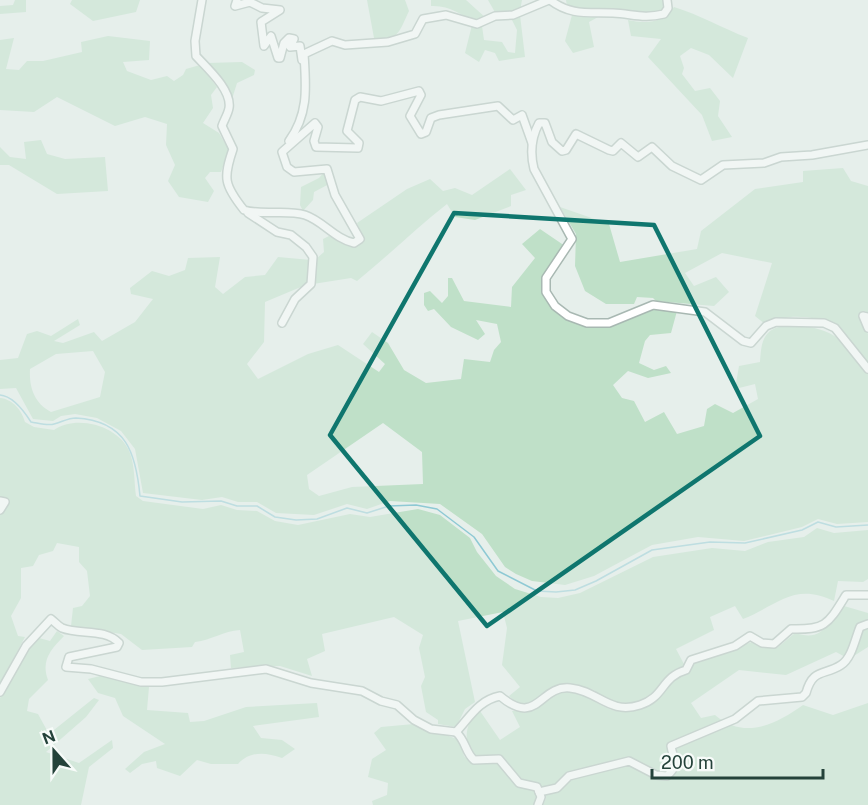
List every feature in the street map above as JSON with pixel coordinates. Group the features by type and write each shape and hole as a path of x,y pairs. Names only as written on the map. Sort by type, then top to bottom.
{"street":[{"path":"202,0 196,56 210,70 229,100 229,109 222,126 232,149 225,171 226,186 244,210 277,232 291,235 306,247 313,257 311,284 295,298 282,323"},
{"path":"237,0 235,6 250,2 262,8 280,10 261,22 264,46 271,36 278,58 280,58 284,44 289,38 294,39 290,47 300,46 305,65"},
{"path":"244,210 266,214 306,215 345,241 354,243 360,238 335,195 327,169 294,172 287,167 283,159 285,147 299,128 304,111 307,84 304,54 332,41 345,45 388,42 415,34 423,20 446,15 477,24 495,16 513,15 549,0 571,13 614,13 633,18 664,14 668,8 667,0"},
{"path":"285,147 315,123 318,127 314,141 316,147 358,148 359,143 347,131 355,100 360,97 381,101 419,91 421,95 410,116 421,134 426,132 431,118 439,115 498,106 513,120 522,115 532,143 534,169 572,239 546,278 546,292 555,306 568,316 587,323 609,323 652,305 705,312 743,341 751,343 766,326 776,322 824,323 835,328 858,360 868,369"},
{"path":"532,143 539,123 545,123 552,142 562,152 566,150 576,134 613,151 621,143 639,157 652,147 672,166 701,180 723,165 764,163 781,157 812,156 868,145"},
{"path":"868,317 862,316 868,328"},
{"path":"0,501 4,502 0,510"},
{"path":"456,732 470,713 491,698 500,696 514,708 525,709 558,690 570,688 600,698 607,705 617,708 642,705 655,698 670,676 686,670 691,660 735,646 750,636 762,643 774,644 791,629 815,630 823,627 846,595 868,595"},
{"path":"0,692 26,646 51,619 59,627 92,632 115,639 119,643 117,647 69,657 66,667 92,669 141,682 162,682 247,670 273,671 311,683 362,691 381,701 398,705 414,720 431,729 456,732 462,737 468,755 474,760 499,759 519,783 537,787 541,797 538,805"},
{"path":"539,792 557,788 569,776 629,761 656,775 667,776 673,771 677,759 671,746 735,719 758,701 801,697 806,693 809,682 820,672 842,665 855,644 860,627 868,624"}],"highlighted area":[{"path":"454,213 654,225 760,436 487,626 330,435"}],"green space":[{"path":"15,0 26,0 26,12 0,14 0,6 13,5"},
{"path":"72,0 140,0 136,12 93,21 70,4"},
{"path":"367,0 405,0 409,11 397,34 389,38 374,38"},
{"path":"431,0 466,0 487,19 477,22 449,9 431,6"},
{"path":"488,0 522,0 520,11 496,14"},
{"path":"566,0 663,0 664,8 646,14 618,14 567,6"},
{"path":"674,7 748,38 733,78 709,55 691,48 680,56 684,68 682,74 695,91 710,88 720,101 718,116 732,137 712,141 702,115 648,57 661,39 631,36 628,20 654,21 665,16"},
{"path":"520,15 525,57 499,61 495,53 485,50 479,62 465,53 472,25 482,26 484,40 502,42 508,52 515,53 517,30 511,18"},
{"path":"572,15 600,16 589,22 594,47 573,53 565,41"},
{"path":"108,36 150,41 149,60 123,62 127,71 151,80 167,76 174,81 183,75 186,69 200,65 217,87 211,95 213,108 203,123 219,133 229,150 221,172 210,172 205,178 214,191 208,202 179,197 168,181 175,165 166,145 167,124 145,117 115,126 57,97 34,112 0,110 0,40 14,38 6,69 19,70 27,61 43,61 82,52 81,42"},
{"path":"242,62 255,70 254,75 237,83 232,99 207,63"},
{"path":"41,140 47,154 65,159 105,157 108,191 57,194 9,165 0,165 0,147 10,157 26,159 24,142"},
{"path":"843,168 851,181 868,186 868,313 865,311 860,316 868,334 868,364 835,324 818,319 791,317 765,324 755,316 772,263 722,253 685,273 694,286 716,277 729,292 714,306 637,297 634,304 606,304 585,291 575,266 576,234 560,207 609,224 620,262 697,249 701,231 755,189 803,182 803,171"},
{"path":"510,169 526,190 511,195 511,206 475,220 455,217 447,204 357,281 351,278 313,284 316,259 324,252 323,239 329,236 353,245 363,239 357,223 407,189 430,179 443,191 455,188 472,195"},
{"path":"326,170 331,183 314,192 313,200 303,211 300,205 301,187 319,178"},
{"path":"540,229 565,246 546,272 544,287 549,302 565,318 585,326 597,327 619,323 651,308 677,311 671,333 650,335 645,341 639,363 654,370 666,366 671,373 648,378 628,371 613,385 622,398 634,401 645,422 664,412 677,434 704,426 707,409 715,404 733,413 758,399 755,384 735,389 739,366 760,362 763,341 770,331 777,327 796,325 817,329 835,336 868,373 868,522 837,524 818,519 802,527 744,541 698,537 652,545 594,576 565,585 532,581 505,567 482,534 440,504 390,501 367,509 347,504 314,515 276,513 257,502 238,502 222,497 202,500 143,493 135,449 121,431 97,418 75,414 61,416 53,421 33,419 16,388 0,389 0,360 18,358 27,334 37,331 51,336 78,319 80,325 54,341 63,343 94,332 102,341 135,322 153,299 131,294 130,288 152,271 169,276 185,270 188,258 220,257 215,287 223,294 245,277 265,275 278,257 311,260 308,284 265,302 264,342 247,364 258,379 308,354 338,345 379,372 385,364 363,344 372,332 388,343 404,370 426,383 461,379 464,359 490,362 494,350 501,342 497,324 476,320 485,334 478,340 451,327 434,309 428,311 424,305 424,293 430,291 442,303 448,296 448,278 452,278 464,301 511,307 512,287 535,258 522,244","holes":["93,351 105,372 100,397 51,412 40,404 30,382 30,369 56,354","383,423 422,452 423,484 352,487 319,496 309,489 307,475"]},
{"path":"0,398 13,403 25,422 34,427 54,430 63,425 86,423 97,425 117,436 130,453 136,496 143,501 203,509 221,505 237,510 257,511 275,521 298,525 350,514 370,517 418,509 440,515 470,538 477,552 496,576 515,589 541,597 558,598 580,593 653,557 712,548 745,551 768,542 804,537 817,528 834,533 868,530 868,579 863,582 838,581 834,601 808,594 797,595 743,619 735,606 710,617 714,630 676,649 685,666 669,674 655,696 640,703 609,703 594,690 571,686 525,705 518,704 509,696 520,687 502,665 507,628 503,612 458,621 475,702 465,709 456,727 438,724 438,720 426,712 421,686 425,677 419,648 423,635 394,617 322,634 325,651 307,659 312,676 280,666 231,668 230,655 244,652 240,630 195,642 192,647 142,650 121,634 71,626 73,608 82,606 90,596 87,571 79,562 79,547 57,543 53,551 39,555 33,566 21,568 21,598 11,616 18,636 25,637 0,684 0,514 9,504 7,499 0,497"},
{"path":"844,606 868,613 868,647 849,659 836,652 786,675 739,670 691,703 701,718 715,715 726,723 748,728 759,727 782,719 803,705 833,715 868,703 868,805 543,805 546,798 538,784 521,780 506,763 474,757 470,751 467,739 468,726 480,711 500,740 520,727 512,711 531,709 563,692 577,693 611,710 632,711 643,708 660,697 673,682 690,670 694,662 752,642 763,647 777,648 795,633 813,635 819,633"},
{"path":"57,631 64,636 46,661 48,680 29,699 27,711 38,714 49,734 94,698 99,700 86,717 46,752 79,763 112,740 113,748 89,767 81,805 0,805 0,698 30,644 39,638 50,641"},
{"path":"104,675 149,687 147,710 188,713 190,722 204,721 246,707 317,703 319,717 253,726 261,738 282,740 295,749 282,758 258,754 238,764 211,764 197,760 180,776 157,768 156,761 142,764 130,773 125,769 144,752 165,744 123,716 115,698 98,693 88,679"},
{"path":"414,724 460,740 464,756 470,762 499,762 518,785 536,789 538,797 536,805 373,805 372,801 387,795 388,783 368,777 372,759 386,750 374,733 381,727"}],"waterway":[{"path":"0,395 14,401 31,422 52,425 76,418 93,420 118,433 126,442 131,454 140,496 182,502 221,501 237,506 257,506 275,517 296,520 317,519 347,508 367,513 389,506 416,505 437,509 474,537 498,571 537,591 575,590 652,550 710,542 745,543 802,530 818,522 836,527 868,525"}]}
